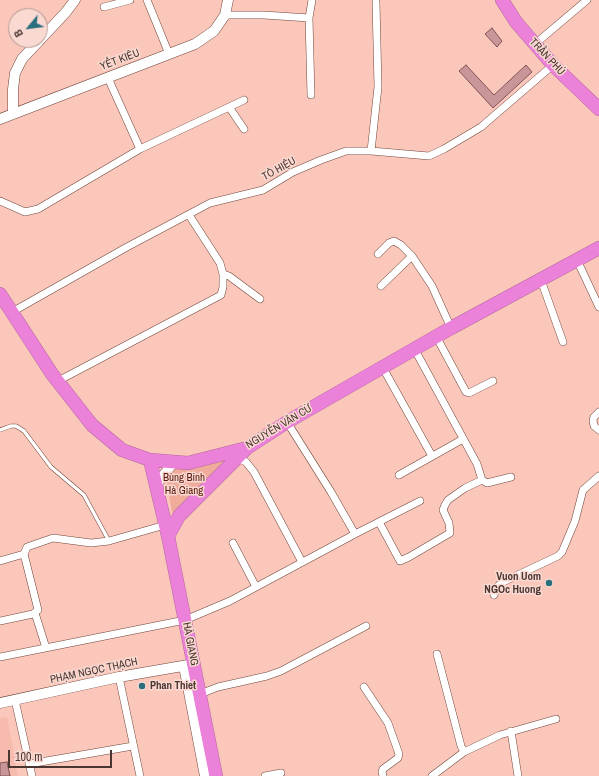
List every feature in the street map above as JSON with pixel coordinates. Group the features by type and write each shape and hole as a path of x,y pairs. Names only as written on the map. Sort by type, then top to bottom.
{"highway":[{"name":"TRẦN PHÚ","path":"502,0 516,22 553,65 599,109"},
{"name":"NGUYỄN VĂN CỪ","path":"0,294 58,382 92,425 122,450 150,460 188,463 247,448 287,422 437,338 451,328 599,248"},
{"path":"166,531 194,499 247,448"},
{"name":"HÀ GIANG","path":"150,460 185,620 189,665 200,694 216,776"}],"street":[{"path":"13,114 13,89 15,73 22,59 66,12 75,0"},
{"path":"104,7 130,0"},
{"path":"147,0 169,54"},
{"name":"YẾT KIÊU","path":"0,119 195,44 214,31 225,15 228,0"},
{"path":"310,95 309,18 312,0"},
{"path":"535,44 587,0"},
{"path":"370,151 378,87 376,2"},
{"path":"225,15 309,18"},
{"name":"TÔ HIỆU","path":"12,312 127,247 210,203 263,190 294,172 327,158 346,151 370,151 429,156 481,127 553,65"},
{"path":"108,78 140,150"},
{"path":"0,200 18,210 31,212 140,150 244,100"},
{"path":"229,107 244,129"},
{"path":"58,382 218,297 222,292 223,274 220,262 189,215"},
{"path":"378,254 389,243 394,241 401,245 412,256 432,286 451,328"},
{"path":"381,286 412,256"},
{"path":"577,260 599,307"},
{"path":"223,274 229,276 260,299"},
{"path":"541,280 563,342"},
{"path":"437,338 466,392 469,393 493,381"},
{"path":"414,350 477,464 482,480 487,483 511,477"},
{"path":"383,368 432,456"},
{"path":"599,412 593,420 594,426 599,430"},
{"path":"287,422 355,534"},
{"path":"399,475 463,439"},
{"path":"238,458 246,462 254,472 302,562"},
{"path":"156,485 173,463"},
{"path":"494,595 499,585 503,582 558,556 562,552 575,521 583,490 599,476"},
{"path":"379,522 400,561 450,533 449,523 443,510 448,500 465,488 482,480"},
{"path":"0,657 185,620 230,601 420,501"},
{"path":"46,648 35,613 38,608 24,554 27,546 47,539 61,538 91,543 166,531"},
{"path":"233,543 256,587"},
{"path":"0,561 24,554"},
{"path":"0,621 35,613"},
{"path":"200,694 218,687 267,676 281,671 366,626"},
{"path":"437,654 461,746 464,752"},
{"name":"PHẠM NGỌC THẠCH","path":"0,703 119,677 189,665"},
{"name":"HÀ GIANG","path":"189,665 205,776"},
{"path":"119,677 140,776"},
{"path":"364,687 388,722 399,754 398,758 383,769 383,776"},
{"path":"15,700 32,776"},
{"path":"432,776 464,752 511,731 556,719"},
{"path":"511,731 518,776"},
{"path":"29,764 133,746"},
{"path":"265,776 281,773"}],"lane":[{"path":"0,430 16,426 24,431 51,467 84,494 109,541"}],"shaded area":[{"path":"7,717 18,776 0,776 0,718"}],"green space":[{"name":"Bùng Binh Hà Giang","path":"230,457 174,513 172,512 167,484 169,476 175,468"}],"building":[{"path":"492,28 502,41 497,47 485,34"},
{"path":"466,65 494,95 526,65 532,72 493,108 459,71"},
{"path":"7,762 10,776 0,776 0,763"}],"place":[{"name":"Vuon Uom NGOc Huong","path":"549,583"},
{"name":"Phan Thiet","path":"142,686"}]}
